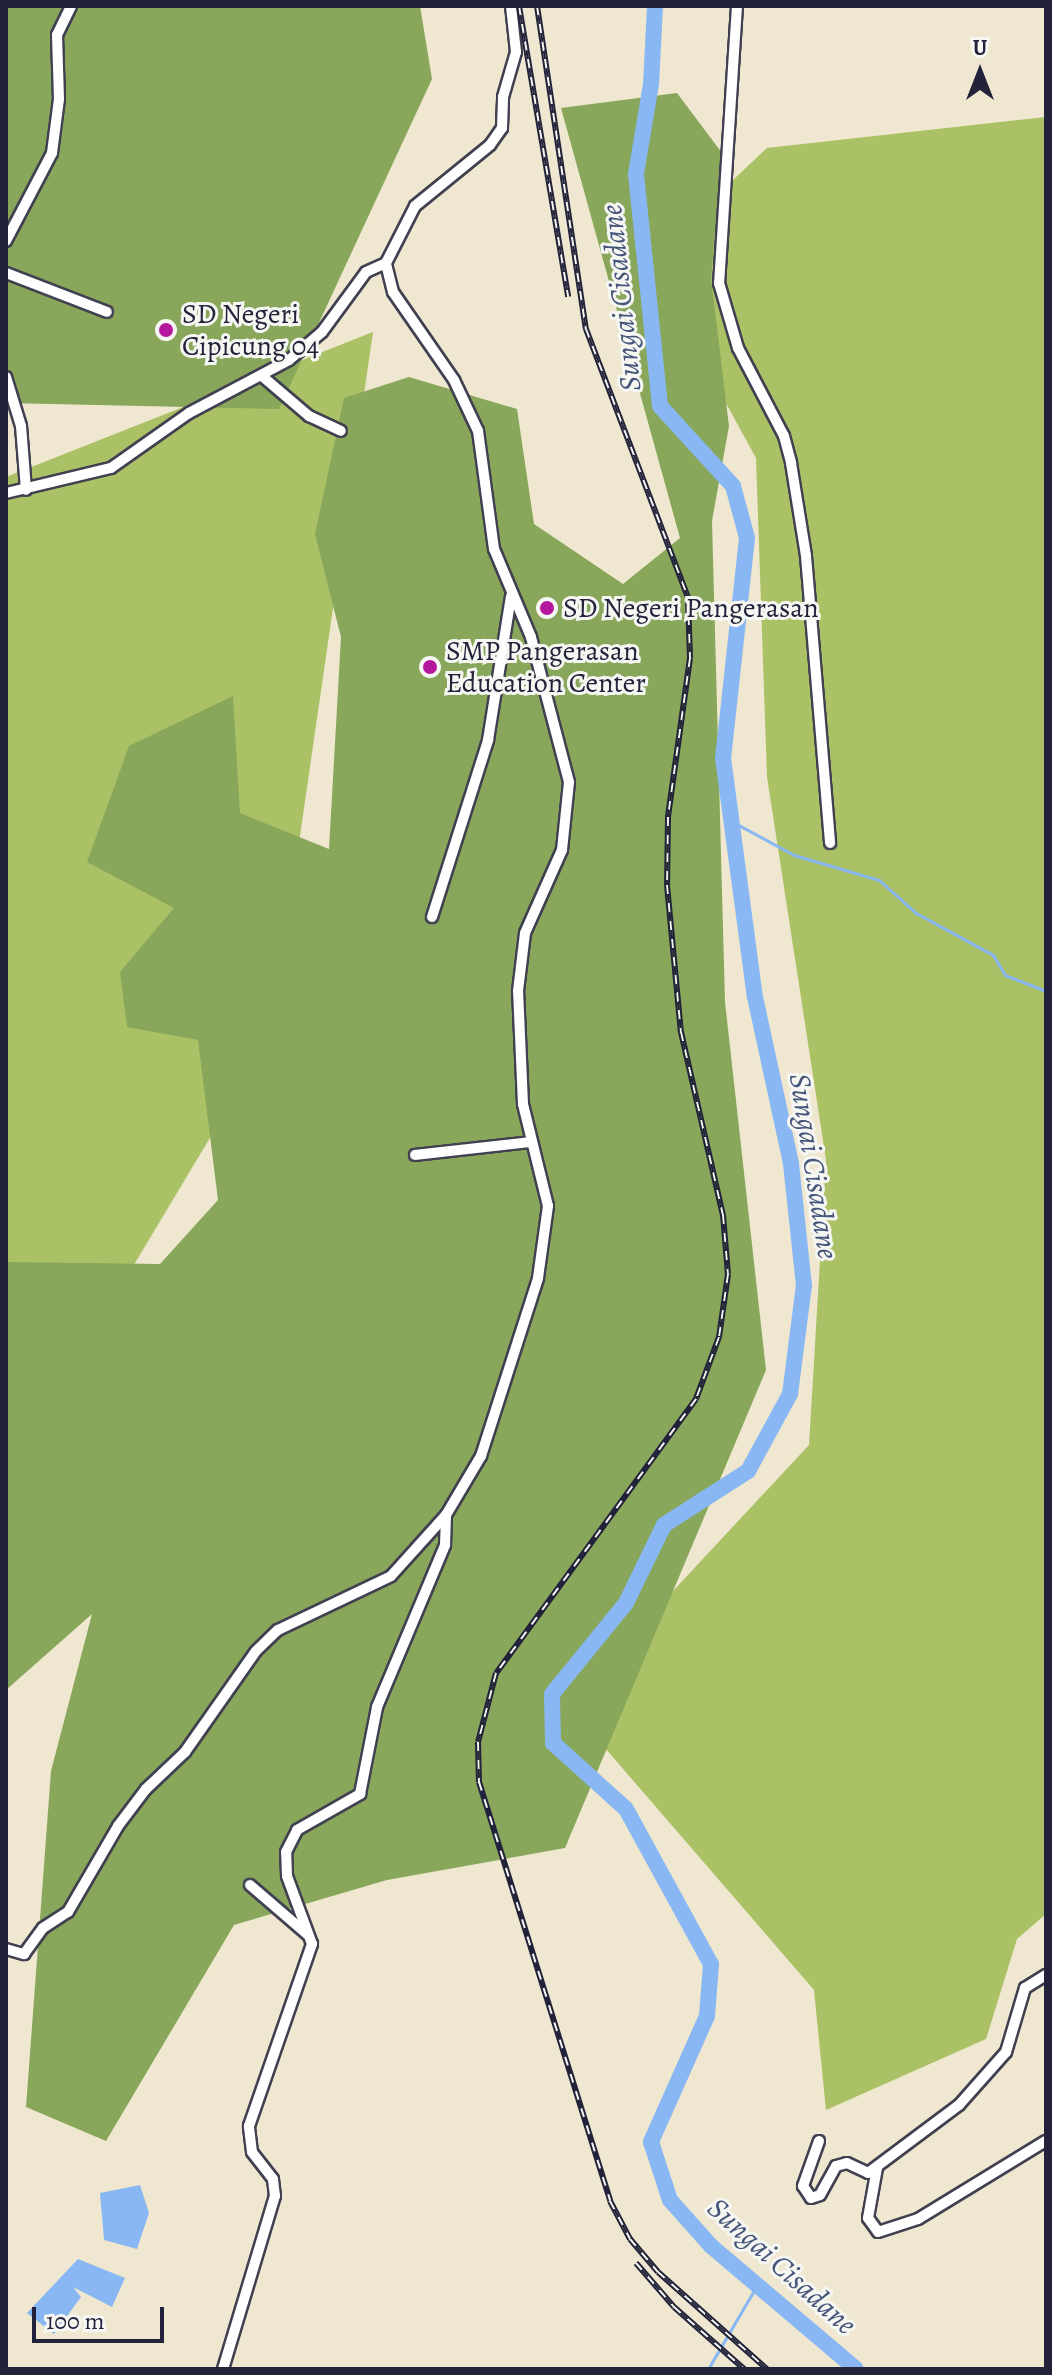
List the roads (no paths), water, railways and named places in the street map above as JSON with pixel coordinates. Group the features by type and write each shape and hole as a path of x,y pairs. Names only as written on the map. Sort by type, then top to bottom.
{"street":[{"path":"6,241 52,153 59,99 57,35 71,6"},
{"path":"6,493 111,468 196,409 262,376 308,346 356,282 386,263 415,206 490,145 502,128 503,97 516,52 511,6"},
{"path":"737,6 719,283 741,356 784,436 791,463 806,556 830,843"},
{"path":"6,1949 24,1954 43,1928 68,1912 118,1826 146,1789 185,1752 256,1651 278,1630 391,1576 446,1515 481,1456 544,1252 548,1206 531,1142 518,1071 521,951 528,923 558,865 570,793 531,637 492,538 478,431 454,380 393,292 386,263"},
{"path":"6,273 107,312"},
{"path":"262,376 309,416 341,431"},
{"path":"6,377 21,426 26,490"},
{"path":"432,917 488,740 512,595"},
{"path":"415,1155 531,1142"},
{"path":"223,2369 275,2196 273,2179 252,2152 249,2126 312,1944 287,1876 286,1852 297,1830 360,1794 377,1707 445,1545 446,1515"},
{"path":"250,1885 307,1934"},
{"path":"819,2141 804,2182 808,2197 820,2195 839,2164 863,2174 877,2168 959,2105 991,2070 1013,2039 1025,1988 1046,1975"},
{"path":"877,2168 868,2218 878,2232 918,2219 1046,2141"}],"water":[{"path":"140,2185 149,2213 137,2249 104,2240 100,2193"},
{"path":"78,2259 125,2278 112,2307 73,2287 81,2297 54,2334 27,2313"}],"waterway":[{"name":"Sungai Cisadane","path":"655,6 651,84 636,174 660,406 733,486 747,538 723,758 755,997 791,1164 804,1285 790,1394 748,1471 664,1525 626,1603 552,1694 553,1743 626,1809 711,1964 707,2016 651,2142 670,2200 711,2246 856,2369"},
{"path":"731,821 794,855 879,880 916,913 993,955 1005,975 1046,991"},
{"path":"708,2369 757,2285"}],"railway":[{"path":"519,6 568,297"},
{"path":"537,6 586,329 688,598 690,658 668,817 667,885 681,1032 723,1215 728,1274 719,1337 696,1399 496,1673 478,1742 479,1782 610,2201 630,2239 658,2272 767,2369"},
{"path":"636,2263 674,2307 744,2369"}],"place":[{"name":"SD Negeri Cipicung 04","path":"166,330"},
{"name":"SD Negeri Pangerasan","path":"547,608"},
{"name":"SMP Pangerasan Education Center","path":"430,667"}]}
